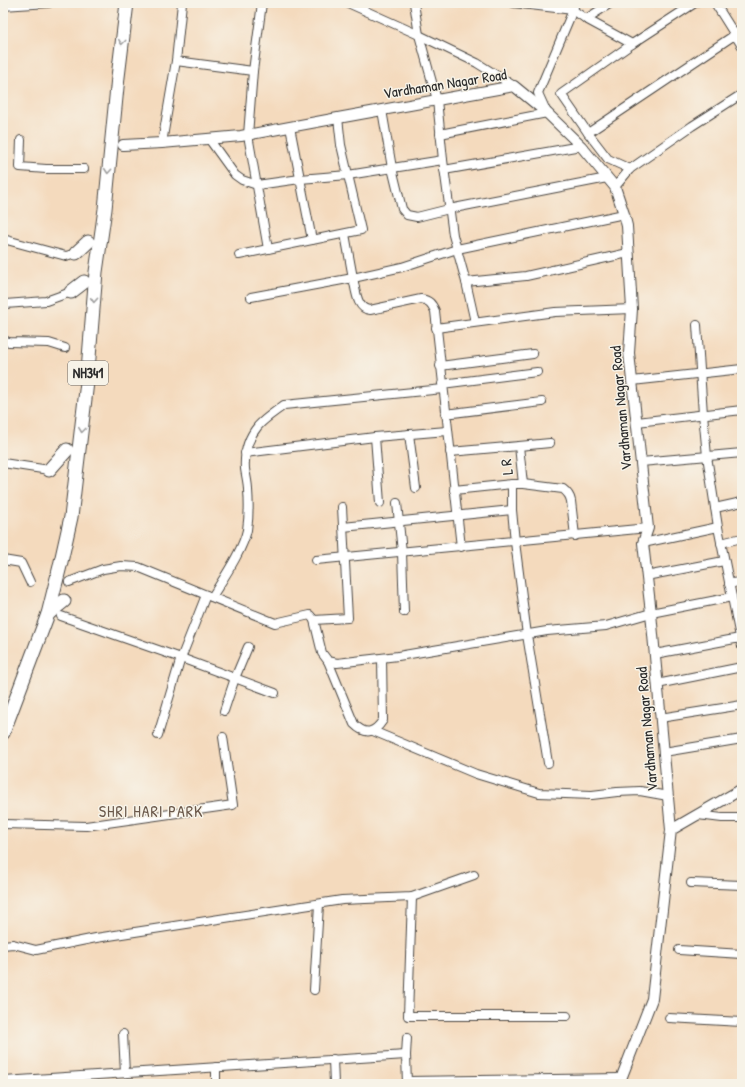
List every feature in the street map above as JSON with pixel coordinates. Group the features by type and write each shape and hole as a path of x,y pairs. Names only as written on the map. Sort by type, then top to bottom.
{"highway":[{"name":"NH341","path":"3,733 48,614 71,517 86,390 96,272 127,3"},
{"path":"76,252 88,242"},
{"path":"71,292 84,282"},
{"path":"49,470 67,450"},
{"path":"48,614 64,601"}],"street":[{"path":"3,6 49,3"},
{"path":"162,143 176,61 182,3"},
{"path":"262,3 253,71 248,135 268,249"},
{"path":"348,3 477,63 514,86"},
{"path":"414,3 419,35 437,100 444,170 453,235 475,322"},
{"path":"513,3 574,7 586,19 632,44"},
{"path":"586,19 611,3"},
{"path":"630,169 608,159 561,94 632,44 695,3"},
{"path":"715,3 742,46"},
{"path":"440,134 547,113 538,93 574,7"},
{"path":"588,133 742,30"},
{"path":"176,61 253,71"},
{"name":"Vardhaman Nagar Road","path":"123,145 248,135 514,86 547,113 581,146 615,187 627,226 632,309 629,353 648,528 643,543 658,684 671,830 652,999 620,1081"},
{"path":"615,187 630,169 692,126 742,94"},
{"path":"382,110 392,168 402,209 407,215 417,217 449,209 607,178"},
{"path":"239,255 361,230 348,175 338,118"},
{"path":"290,127 312,240"},
{"path":"209,139 235,175 242,180 257,185 300,179 348,175 443,160"},
{"path":"21,140 20,167 84,169"},
{"path":"444,170 581,146"},
{"path":"251,297 353,278 402,267 457,249 624,214"},
{"path":"345,234 358,301 366,310 421,299 429,302 435,311 442,387 461,547"},
{"path":"3,239 66,256 76,252"},
{"path":"466,282 526,276 628,253"},
{"path":"3,305 46,301 71,292"},
{"path":"436,328 555,312 632,309"},
{"path":"696,325 702,414 707,456 724,561 732,597 739,615 742,647"},
{"path":"3,340 9,342 49,343 65,348"},
{"path":"440,366 533,354"},
{"path":"632,381 742,369"},
{"path":"158,735 182,658 209,596 239,552 247,531 249,496 245,470 245,453 250,439 258,427 269,416 284,405 442,387 537,372"},
{"path":"445,414 542,402"},
{"path":"637,422 742,410"},
{"path":"245,453 375,437 447,431"},
{"path":"410,434 416,488"},
{"path":"375,437 380,503"},
{"path":"450,452 550,443"},
{"name":"L R","path":"519,446 523,484"},
{"path":"641,462 742,453"},
{"path":"3,463 49,470"},
{"path":"454,490 512,484 563,489 567,492 571,501 575,536"},
{"path":"512,484 512,510 526,635 548,763"},
{"path":"715,508 742,502"},
{"path":"397,503 402,552 404,612"},
{"path":"314,620 348,618 346,558 342,507"},
{"path":"343,527 512,510"},
{"path":"643,543 718,527"},
{"path":"316,560 648,528"},
{"path":"721,543 742,538"},
{"path":"3,560 21,563 30,582"},
{"path":"646,576 724,561"},
{"path":"69,582 103,569 121,566 138,567 275,624 310,615 314,620 322,653 328,661 354,724 360,730 366,732 373,731 379,727 384,720 382,658"},
{"path":"729,584 742,581"},
{"path":"328,661 337,663 398,656 547,631 606,626 651,614 732,597"},
{"path":"61,616 182,658 275,693"},
{"path":"655,654 740,638"},
{"path":"224,711 235,678 248,647"},
{"path":"658,684 742,667"},
{"path":"660,718 742,705"},
{"path":"373,731 476,774 538,793 592,795 640,791 668,796"},
{"path":"3,824 86,826 233,805 223,737"},
{"path":"664,752 742,739"},
{"path":"671,830 742,789"},
{"path":"698,815 722,818 742,818"},
{"path":"3,945 13,944 36,950 96,938 342,900 412,897 474,875"},
{"path":"691,883 742,885"},
{"path":"412,897 408,1016 567,1016"},
{"path":"314,990 319,904"},
{"path":"679,950 742,954"},
{"path":"670,1018 742,1022"},
{"path":"123,1034 125,1073"},
{"path":"407,1038 407,1083 620,1081"},
{"path":"5,1084 3,1080 406,1055"},
{"path":"333,1060 334,1084"},
{"path":"216,1067 216,1084"}],"district":[{"name":"SHRI HARI PARK","path":"151,811"}]}
